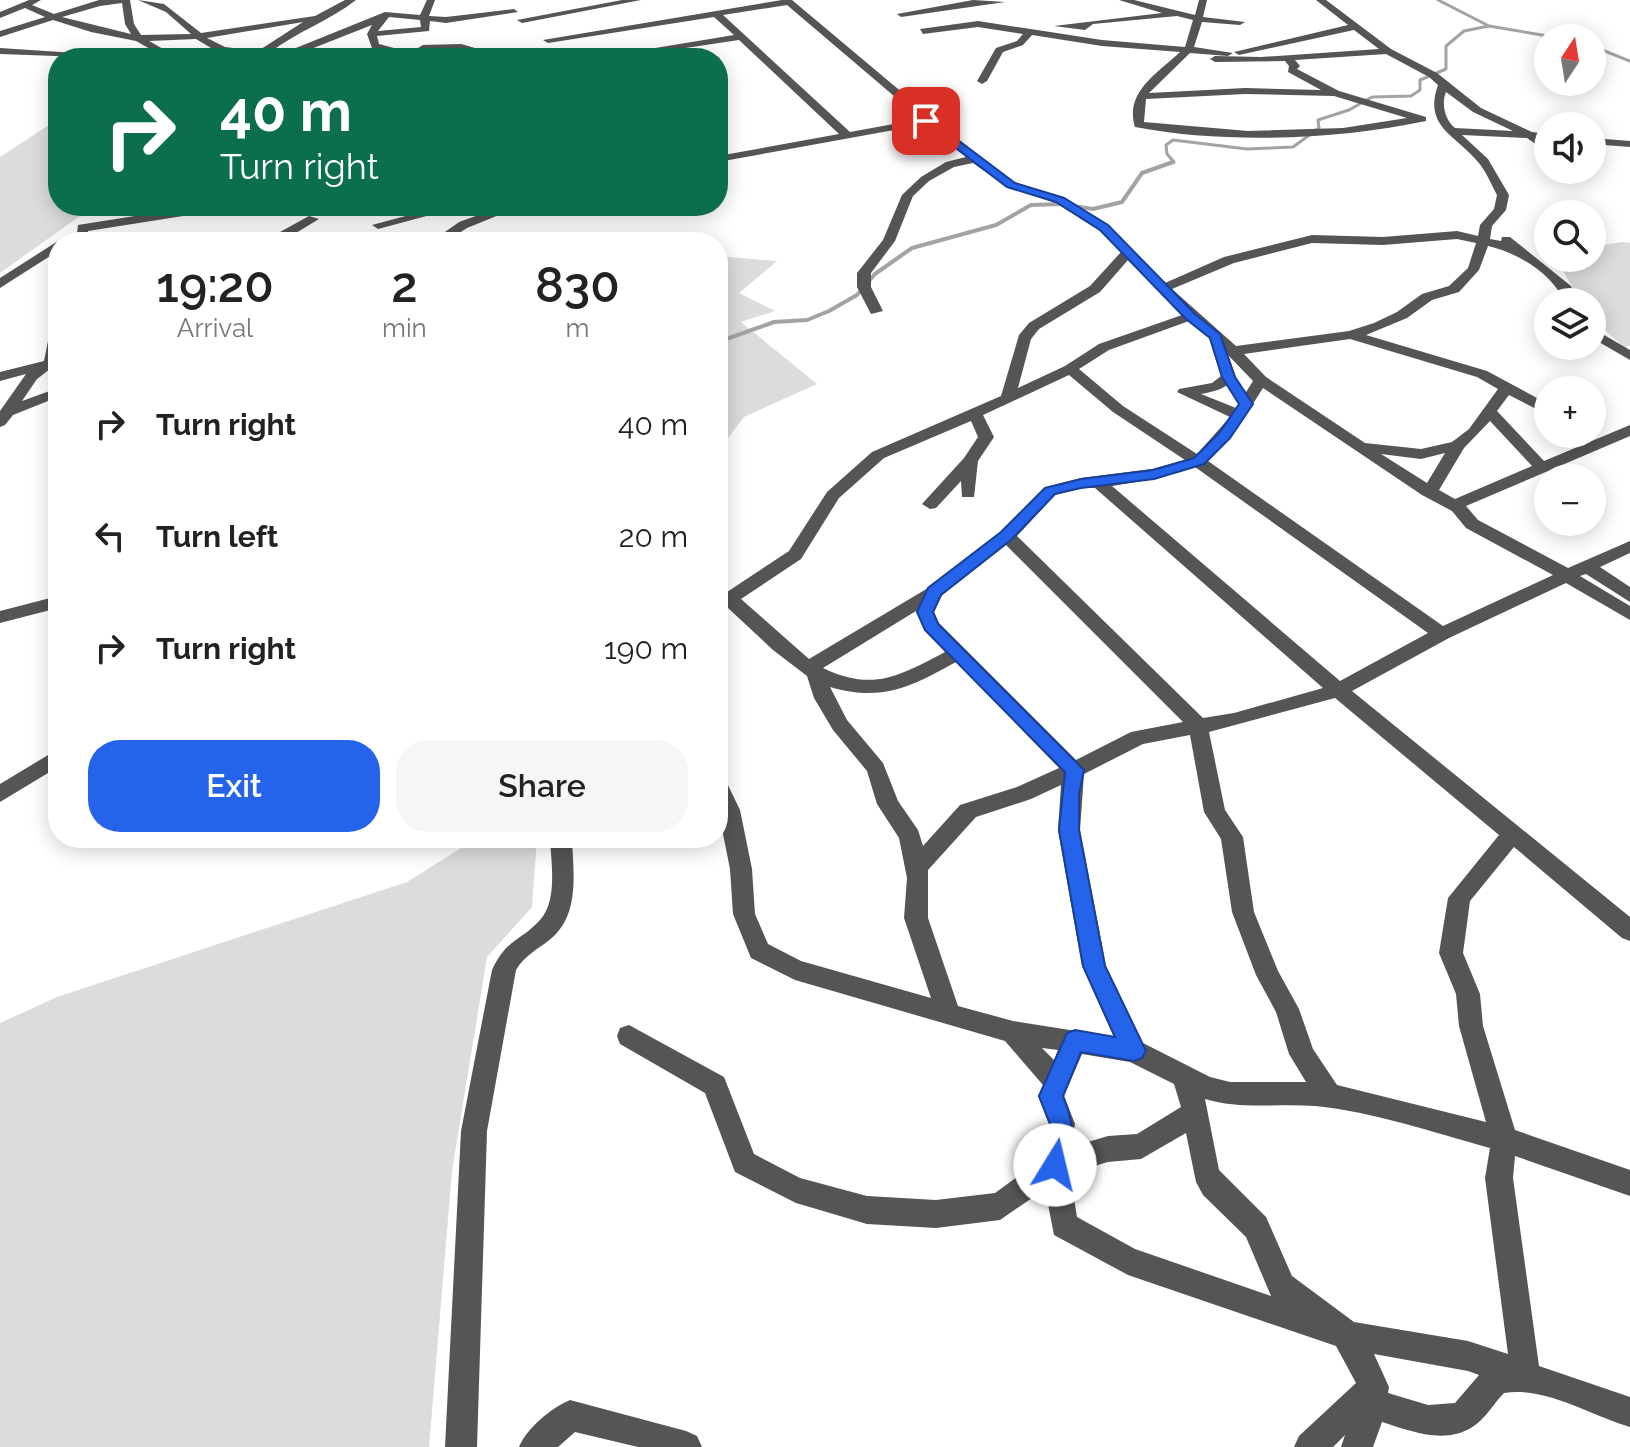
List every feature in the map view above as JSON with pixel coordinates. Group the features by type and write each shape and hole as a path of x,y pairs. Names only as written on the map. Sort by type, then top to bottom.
{"street":[{"path":"0,15 37,0"},
{"path":"0,45 4,40 0,36 99,3 124,0 127,19 136,38 155,48"},
{"path":"142,0 165,6 208,43 220,48"},
{"path":"269,48 292,31 352,0"},
{"path":"422,48 420,39 426,29 424,13 431,0"},
{"path":"504,0 518,16 516,30"},
{"path":"305,48 386,16 459,19 518,16 637,0"},
{"path":"1123,0 1197,18 1240,22"},
{"path":"1203,0 1188,49 1157,75 1142,96 1137,110 1139,125 1228,134 1330,132 1422,119"},
{"path":"1320,0 1388,51 1433,75 1477,110 1534,138"},
{"path":"548,40 787,1 926,121 1011,185 1060,200 1104,228 1162,289 1233,351 1261,380 1428,492 1455,505 1472,524 1629,608"},
{"path":"901,14 955,3 1136,47 1228,53 1353,27"},
{"path":"955,3 978,24"},
{"path":"372,34 396,4"},
{"path":"25,5 102,35 136,38 201,36 288,19 322,18"},
{"path":"542,48 555,20 544,14"},
{"path":"716,14 847,135"},
{"path":"923,31 1013,16 1085,27 1090,22 1176,14"},
{"path":"982,81 997,52 1020,43 1013,16"},
{"path":"372,34 426,29"},
{"path":"372,34 375,46 387,48"},
{"path":"667,48 741,37"},
{"path":"502,48 508,41"},
{"path":"0,51 48,54"},
{"path":"1175,60 1287,58 1388,51"},
{"path":"1228,53 1242,59 1254,72"},
{"path":"1287,58 1295,66 1291,70 1294,74 1335,93 1446,126 1534,135"},
{"path":"1233,351 1351,335 1389,322 1427,297 1454,289 1473,270 1490,221 1500,210 1502,191 1484,161 1446,126 1438,99 1443,85"},
{"path":"1142,96 1245,91 1335,93"},
{"path":"728,157 926,121"},
{"path":"1606,142 1630,144"},
{"path":"876,311 864,287 864,273 889,241 908,195 925,179 950,164 975,159"},
{"path":"85,232 98,216"},
{"path":"96,232 173,216"},
{"path":"378,225 416,216"},
{"path":"452,232 488,216"},
{"path":"288,232 313,219"},
{"path":"1490,221 1514,248 1565,288"},
{"path":"1162,289 1229,260 1312,239 1383,241 1457,235 1514,248"},
{"path":"1008,399 1024,338 1034,326 1095,289 1129,251"},
{"path":"0,284 48,252"},
{"path":"728,600 795,555 833,495 878,455 1008,399 1070,369 1104,347 1191,316"},
{"path":"1351,335 1467,369 1534,402"},
{"path":"1215,336 1242,410"},
{"path":"1606,341 1630,356"},
{"path":"0,377 48,362"},
{"path":"5,417 32,376 48,364"},
{"path":"1070,369 1118,409 1199,461 1442,634"},
{"path":"1229,377 1216,387 1180,390 1242,410"},
{"path":"812,672 934,592 1007,536 1050,491 1081,483 1154,474 1199,461 1225,435 1261,380"},
{"path":"1364,447 1421,454 1457,446 1467,440 1507,387"},
{"path":"5,417 48,397"},
{"path":"1489,411 1538,464"},
{"path":"930,504 970,461 986,437 975,414"},
{"path":"1551,464 1614,437"},
{"path":"1428,492 1441,477 1457,446"},
{"path":"968,494 970,461"},
{"path":"1455,505 1534,471"},
{"path":"1411,481 1441,477"},
{"path":"1099,483 1338,690 1630,931"},
{"path":"1007,536 1198,725 1215,812 1232,837 1243,912 1268,975 1287,1009 1302,1054 1329,1095"},
{"path":"916,868 968,811 1024,793 1074,770 1127,740 1244,718 1338,690 1442,634 1630,546"},
{"path":"1587,566 1629,608"},
{"path":"934,592 925,612 931,626 1074,770"},
{"path":"0,617 48,605"},
{"path":"728,606 812,672 845,684 879,687 899,682 960,652"},
{"path":"812,672 840,725 876,768 888,804 910,836 916,868 916,918 948,1012"},
{"path":"0,794 48,763"},
{"path":"1074,770 1069,830 1094,966 1103,991 1134,1051"},
{"path":"728,823 741,869 744,914 759,951 795,970 1013,1032 1134,1051 1185,1080 1230,1094 1329,1095 1504,1139 1630,1183"},
{"path":"1513,833 1459,898 1451,953 1468,994 1471,1026 1504,1139 1499,1178 1525,1375"},
{"path":"461,1447 477,1116 504,970 509,957 521,944 548,928 558,909 561,848"},
{"path":"1013,1032 1057,1083"},
{"path":"629,1036 715,1085 744,1163 796,1190 867,1210 936,1214 1000,1206 1055,1165 1108,1149 1141,1146 1196,1112"},
{"path":"1075,1040 1051,1096 1062,1124 1055,1165 1064,1225 1128,1261 1347,1335 1468,1356 1630,1412"},
{"path":"1185,1080 1196,1112 1206,1173 1213,1186 1256,1227 1273,1260 1281,1285 1341,1327 1375,1396 1439,1423 1456,1422 1470,1411 1489,1385 1501,1378 1525,1375"},
{"path":"1310,1447 1375,1396"},
{"path":"1357,1447 1375,1396"},
{"path":"535,1447 570,1415 686,1447"}],"shaded area":[{"path":"48,126 48,216 80,216 58,232 48,232 48,239 0,273 0,157"},
{"path":"1630,243 1630,346 1624,347 1606,331 1606,288 1573,288 1564,272 1606,272 1606,245"},
{"path":"728,257 777,261 739,293 775,311 741,322 817,384 744,417 728,438"},
{"path":"461,848 536,848 532,907 487,957 452,1171 429,1447 0,1447 0,1023 57,997 407,882"}],"waterway":[{"path":"1438,0 1489,26"},
{"path":"1169,163 1174,162 1167,154 1166,145 1173,140 1247,149 1293,147 1319,128 1318,120 1349,110 1372,97 1411,96 1420,90 1420,80 1446,69 1446,46 1464,31 1489,26"},
{"path":"1489,26 1534,34"},
{"path":"1606,52 1630,61"},
{"path":"1169,163 1173,162"},
{"path":"1073,206 1093,209 1122,202 1142,173 1169,163"},
{"path":"728,338 774,322 807,320 829,311 857,295 875,274 912,248 996,225 1031,205 1062,204"}],"route":[{"path":"926,121 1011,185 1060,200 1104,228 1191,316 1215,336 1229,377 1246,404 1225,435 1199,461 1154,474 1081,483 1050,491 1007,536 934,592 925,612 931,626 1074,770 1069,830 1094,966 1103,991 1134,1051 1075,1040 1051,1096 1062,1124 1055,1165"}]}
